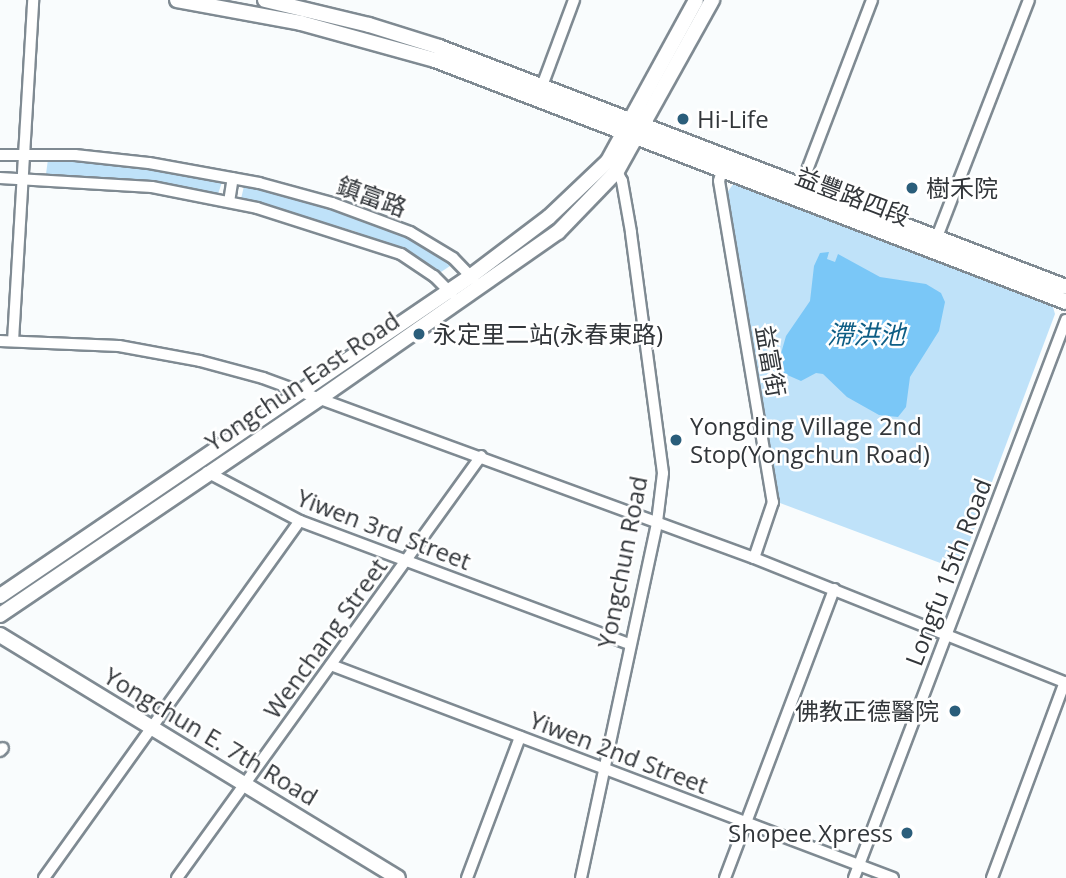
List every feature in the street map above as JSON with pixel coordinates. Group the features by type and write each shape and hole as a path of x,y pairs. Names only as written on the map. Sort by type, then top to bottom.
{"street":[{"path":"13,341 33,0"},
{"path":"177,0 256,13 435,60 801,186 1066,287"},
{"path":"265,0 369,25 542,86 634,129"},
{"path":"542,86 574,0"},
{"path":"634,129 696,0"},
{"path":"612,166 712,0"},
{"path":"801,186 872,0"},
{"path":"937,237 1029,0"},
{"name":"益豐路四段","path":"634,129 723,170 1066,302"},
{"name":"鎮富路","path":"0,155 75,155 149,163 233,178 332,203 410,232 453,258 476,281"},
{"name":"Yongchun East Road","path":"0,596 449,290 476,281 558,232 612,166"},
{"name":"Yongchun Road","path":"581,878 657,522 663,459 631,232 612,166"},
{"name":"益富街","path":"723,170 719,181 773,502 754,558"},
{"name":"鎮富路","path":"0,178 152,187 229,202 302,221 401,254 434,276 460,301"},
{"path":"229,202 233,178"},
{"name":"Yongchun East Road","path":"0,615 460,301 476,281"},
{"name":"Longfu 15th Road","path":"854,878 1066,320"},
{"path":"0,341 119,346 200,361 302,392 754,558 948,633 1065,682 992,878"},
{"name":"Wenchang Street","path":"177,878 481,456"},
{"name":"Yiwen 3rd Street","path":"207,472 300,521 629,644"},
{"path":"44,878 300,521"},
{"path":"725,878 834,589"},
{"name":"Yongchun E. 7th Road","path":"0,635 398,878"},
{"name":"Yiwen 2nd Street","path":"331,665 893,878"},
{"path":"467,878 520,737"}],"shaded area":[{"path":"48,159 149,167 222,182 218,194 114,178 46,174"},
{"path":"734,183 1053,307 1055,314 959,570 780,503 726,194"},
{"path":"244,186 331,209 404,235 453,264 441,272 400,249 354,231 241,199"}],"water":[{"name":"滯洪池","path":"829,252 827,259 835,262 838,254 880,277 926,284 941,293 945,302 939,331 910,377 906,407 898,417 879,415 847,397 823,374 816,373 801,381 785,374 781,369 780,357 786,336 810,301 814,266 820,253"}],"place":[{"name":"Hi-Life","path":"683,119"},
{"name":"樹禾院","path":"912,188"},
{"name":"永定里二站(永春東路)","path":"419,334"},
{"name":"Yongding Village 2nd Stop(Yongchun Road)","path":"676,440"},
{"name":"佛教正德醫院","path":"955,711"},
{"name":"Shopee Xpress","path":"907,833"}]}
